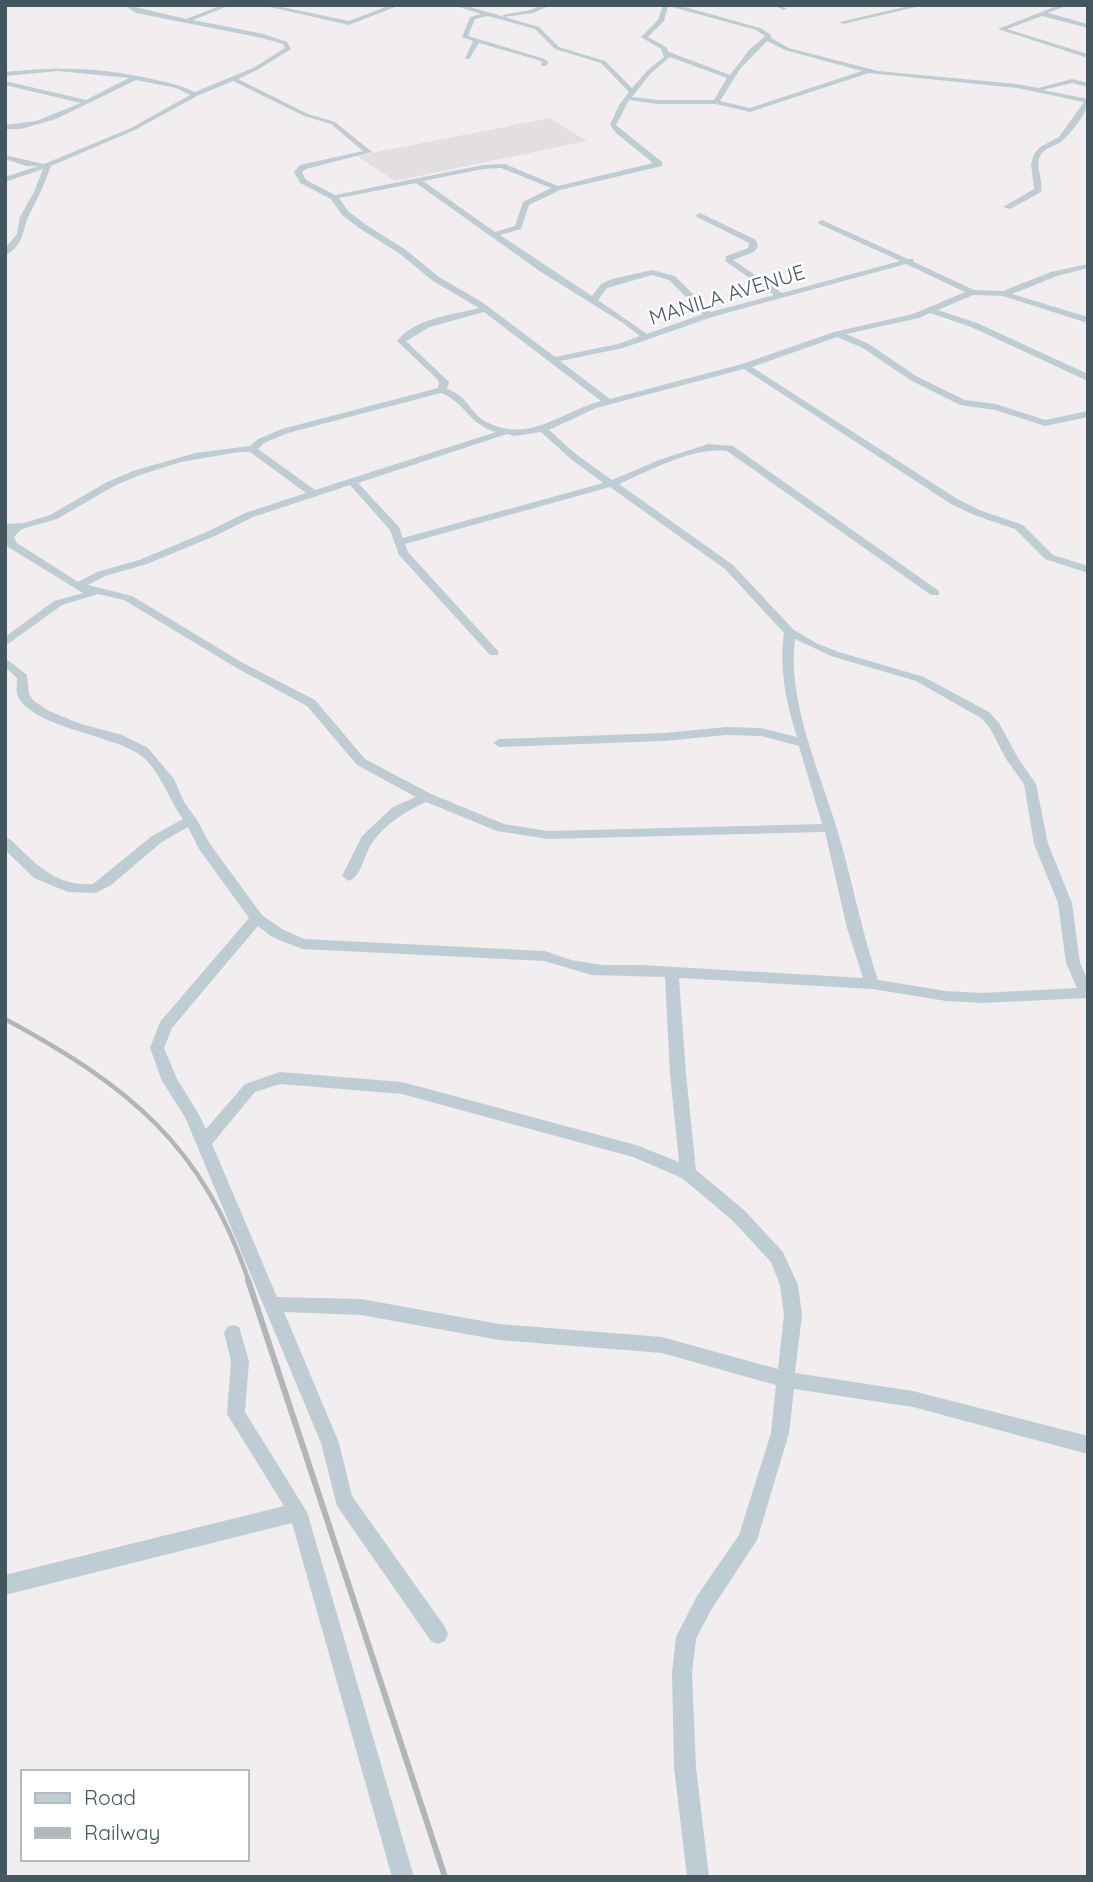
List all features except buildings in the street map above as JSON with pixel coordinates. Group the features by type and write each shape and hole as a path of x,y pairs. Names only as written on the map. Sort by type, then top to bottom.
{"street":[{"path":"5,180 133,129 195,95 234,79 279,55 288,46 263,36 136,11 131,8 135,5"},
{"path":"186,21 229,5"},
{"path":"264,5 349,23 397,5"},
{"path":"296,11 314,5"},
{"path":"501,16 531,12 548,5"},
{"path":"730,77 668,54 664,48 644,37 661,21 668,5 749,26 767,33 767,38"},
{"path":"775,5 784,8"},
{"path":"843,22 922,5"},
{"path":"1065,5 1001,29 1088,56"},
{"path":"459,6 537,28 557,48 603,62 630,95 659,102 716,102 754,110 869,71"},
{"path":"488,14 472,18 464,34 467,39 540,59 546,62 543,65"},
{"path":"1043,14 1088,26"},
{"path":"767,38 787,49 869,71 1037,89 1088,102 1059,141 1040,151 1036,157 1034,171 1040,185 1038,190 1007,207"},
{"path":"716,102 730,77 757,45 767,38"},
{"path":"467,58 476,42"},
{"path":"496,234 517,227 526,204 557,188 659,164 614,129 613,125 630,95 668,54"},
{"path":"5,74 58,69 112,72 178,86 195,95"},
{"path":"5,134 16,128 50,120 134,78"},
{"path":"234,79 306,115 333,123 368,152 311,164 298,172 303,181 334,197 345,213 362,226 403,252 436,279 486,309 607,401"},
{"path":"1037,89 1072,81 1088,85"},
{"path":"5,83 84,102"},
{"path":"5,90 14,86"},
{"path":"5,127 16,128"},
{"path":"5,157 26,164 48,164"},
{"path":"5,254 21,234 24,217 38,192 48,164"},
{"path":"334,197 483,167 502,166 557,188"},
{"path":"417,180 544,270 646,337"},
{"path":"699,215 753,242 751,250 729,258 729,261 781,296"},
{"path":"822,222 911,261 972,292 1004,295 1088,320"},
{"name":"MANILA AVENUE","path":"553,360 646,337 709,315 911,261"},
{"path":"1004,295 1077,266 1088,266"},
{"path":"593,300 604,286 652,272 671,278 709,315"},
{"path":"78,586 101,574 143,562 213,533 249,515 312,493 505,432 543,429 607,401 745,366 837,334 933,311 946,302 972,292"},
{"path":"442,390 444,382 436,372 412,355 401,341 403,337 416,329 486,309"},
{"path":"933,311 974,325 1088,378"},
{"path":"837,334 866,346 914,378 963,403 996,407 1045,423 1088,414"},
{"path":"745,366 956,502 978,513 1019,527 1049,557 1088,570"},
{"path":"5,533 12,526 42,521 122,478 223,451 252,449 261,441 285,431 442,390 457,396 477,419 505,432"},
{"path":"5,661 23,677 23,694 30,704 78,727 118,738 144,751 170,782 177,803 191,820 204,846 257,918 277,933 302,944 545,956 574,968 872,984 946,996 982,998 1086,994 1073,962 1065,903 1041,844 1030,784 1012,759 995,726 985,715 920,679 877,664 835,654 790,632 729,567 574,457 543,429"},
{"path":"401,542 613,483 662,462 711,446 730,448 935,593"},
{"path":"252,449 312,493"},
{"path":"353,482 395,529 403,553 494,653"},
{"path":"5,643 58,604 93,594 12,545 9,536 12,526"},
{"path":"78,586 128,598 239,665 311,703 361,762 426,797 502,828 548,835 829,828"},
{"path":"790,632 786,654 792,702 872,984"},
{"path":"499,743 664,737 726,731 761,732 803,743"},
{"path":"349,876 367,839 398,810 426,797"},
{"path":"5,842 39,875 68,887 96,888 157,839 191,820"},
{"path":"257,918 165,1026 157,1048 170,1081 192,1115 204,1142 330,1443 344,1500 439,1634"},
{"path":"672,972 678,1086 688,1173"},
{"path":"204,1142 250,1088 280,1078 402,1088 636,1151 688,1173 738,1214 777,1257 789,1285 793,1315 780,1433 747,1540 704,1603 686,1637 682,1673 685,1767 698,1877"},
{"path":"271,1304 361,1307 499,1332 662,1345 787,1380 913,1399 1088,1445"},
{"path":"233,1333 240,1361 236,1414 298,1512 403,1877"},
{"path":"5,1585 298,1512"}],"shaded area":[{"path":"549,118 587,141 395,181 357,156"}],"railway":[{"path":"5,1019 89,1069 156,1124 184,1156 209,1193 230,1234 249,1282"},
{"path":"248,1280 445,1877"}]}
